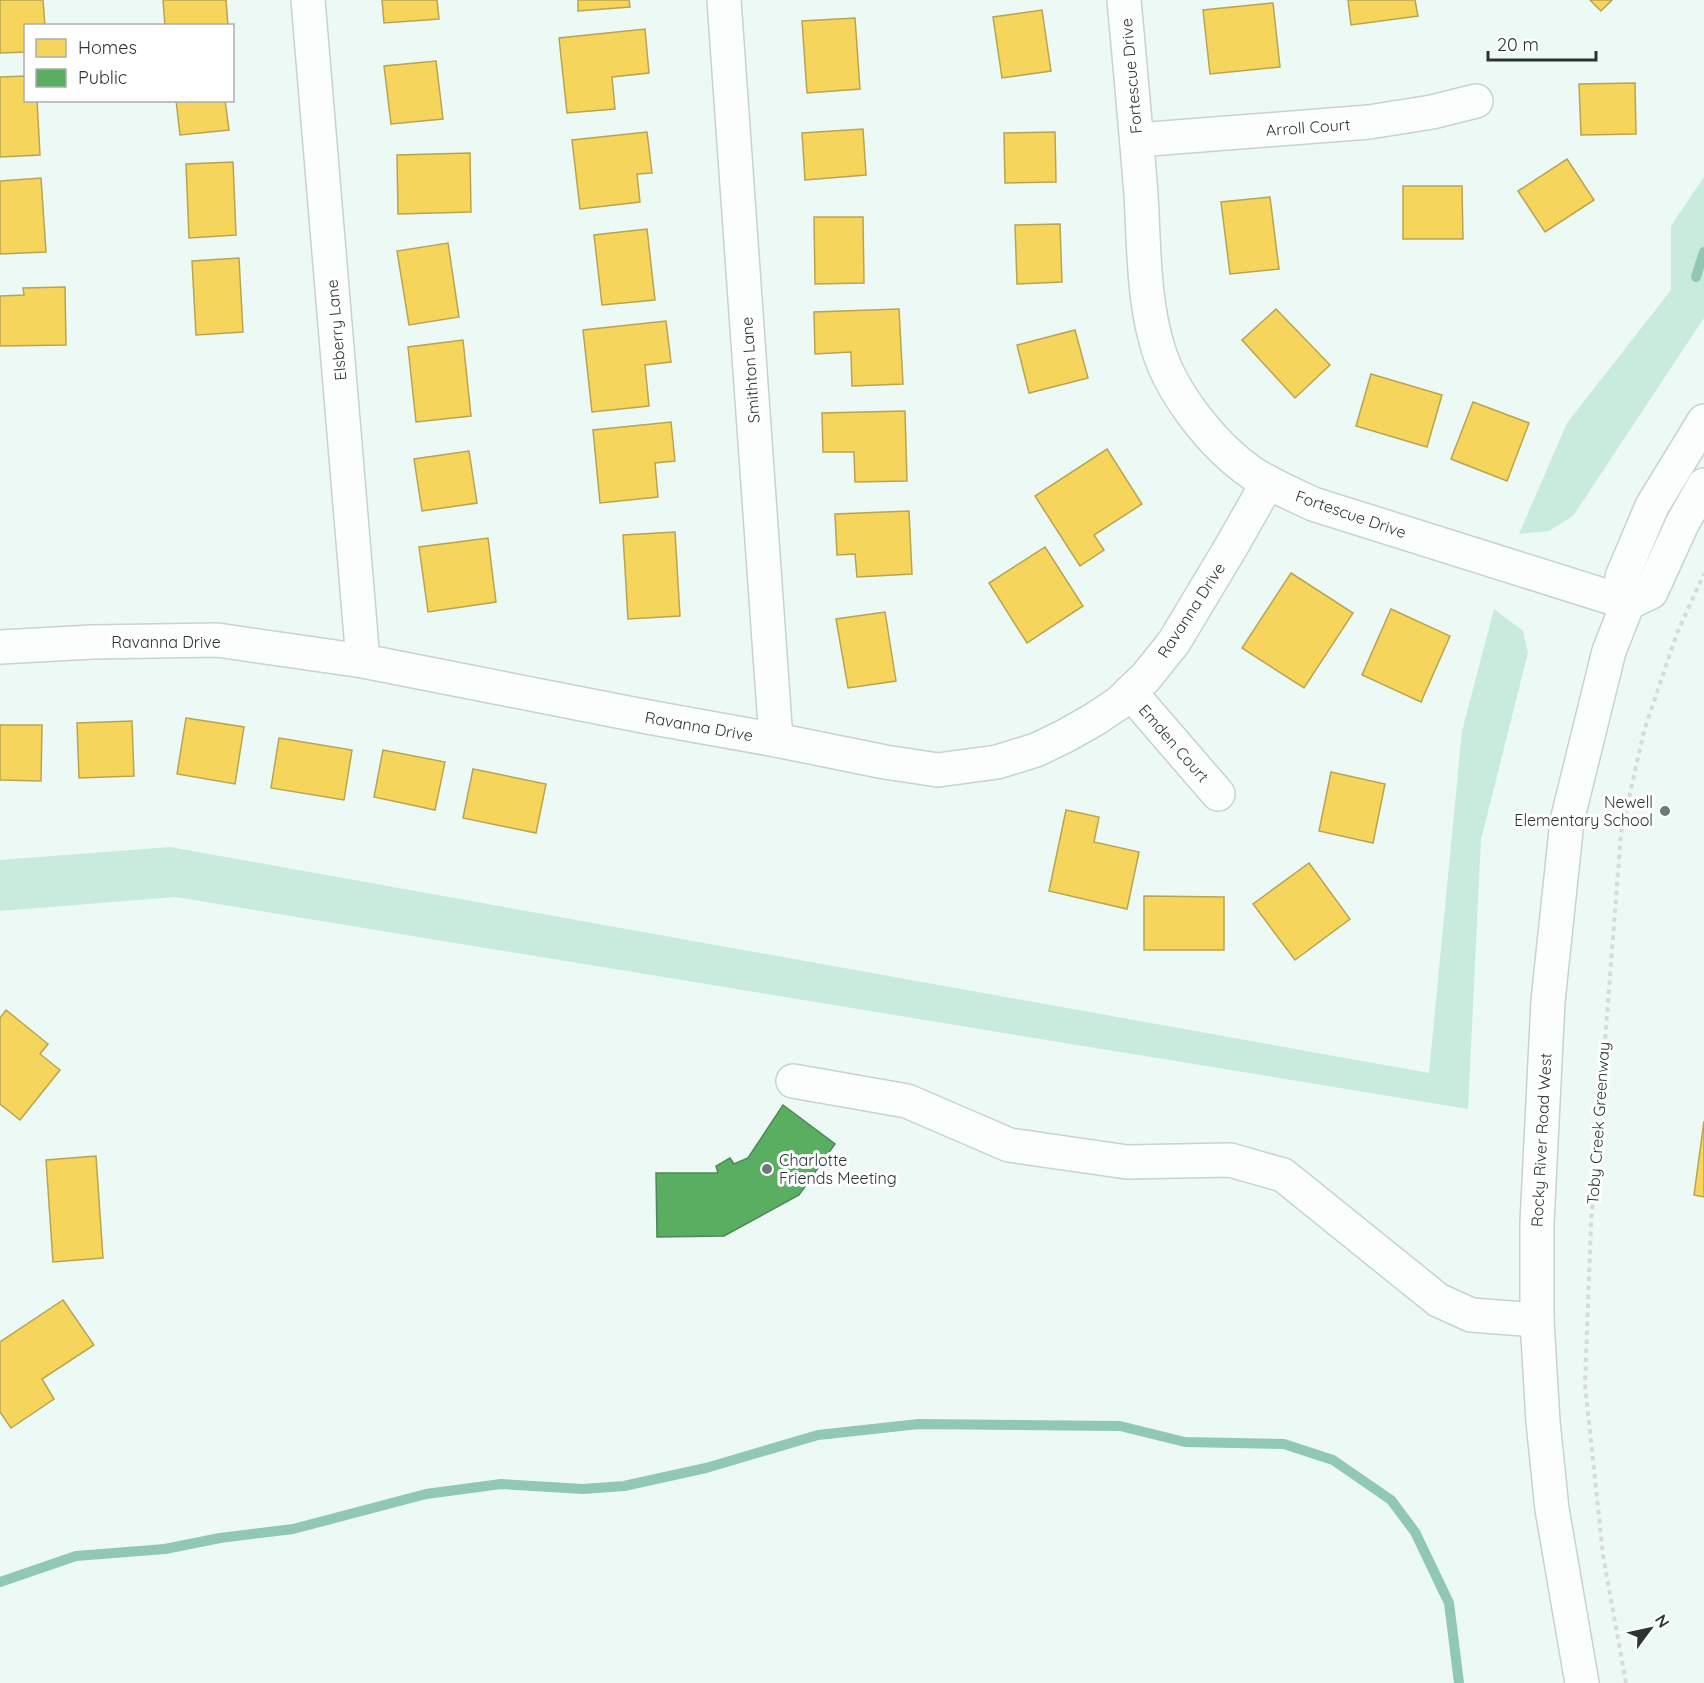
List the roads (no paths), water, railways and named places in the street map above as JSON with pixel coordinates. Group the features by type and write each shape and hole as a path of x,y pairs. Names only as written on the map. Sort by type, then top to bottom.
{"street":[{"name":"Elsberry Lane","path":"308,0 363,661"},
{"name":"Smithton Lane","path":"724,0 776,740"},
{"name":"Fortescue Drive","path":"1124,0 1148,297 1158,348 1171,382 1194,416 1217,443 1250,471 1313,504 1628,603"},
{"name":"Arroll Court","path":"1137,140 1369,122 1476,101"},
{"path":"1704,421 1652,506 1626,566 1622,577 1628,603 1651,592 1682,524 1704,485"},
{"name":"Ravanna Drive","path":"0,647 92,642 217,640 363,661 885,762 938,770 997,762 1036,750 1095,719 1119,702 1146,677 1174,642 1232,547 1268,482"},
{"name":"Rocky River Road West","path":"1582,1683 1552,1509 1543,1422 1537,1320 1537,1224 1548,1001 1567,821 1609,651 1628,603"},
{"name":"Emden Court","path":"1130,692 1218,795"},
{"path":"793,1081 907,1101 1009,1145 1127,1162 1230,1160 1283,1175 1438,1300 1471,1315 1537,1320"}],"waterway":[{"path":"1696,277 1704,252"},
{"path":"0,1582 76,1556 165,1549 220,1538 293,1529 426,1494 501,1484 583,1489 624,1486 706,1468 818,1435 919,1424 1120,1426 1185,1442 1284,1444 1333,1460 1391,1500 1415,1532 1449,1603 1459,1683"}],"place":[{"name":"Newell Elementary School","path":"1665,811"},
{"name":"Charlotte Friends Meeting","path":"767,1169"}]}
